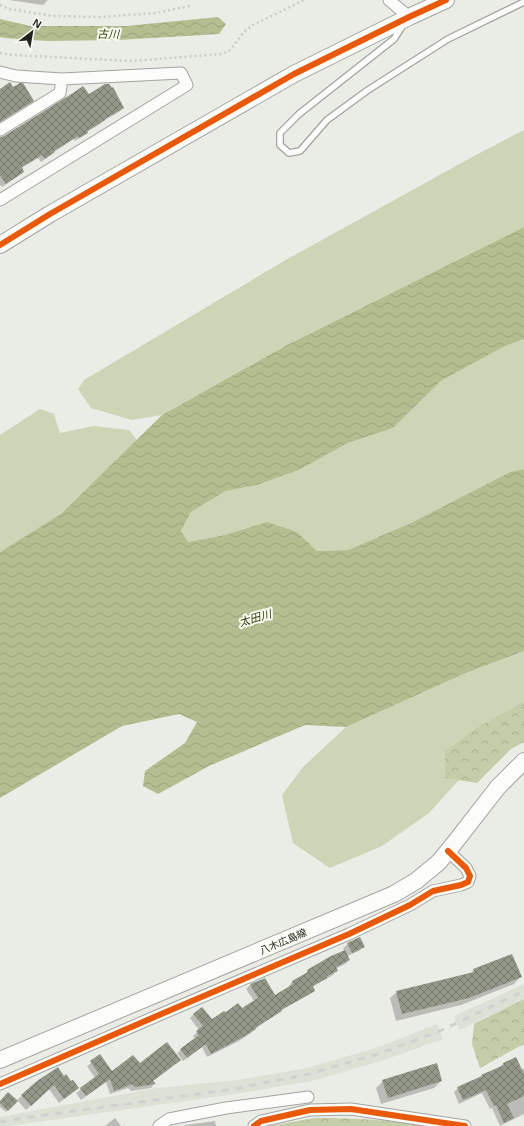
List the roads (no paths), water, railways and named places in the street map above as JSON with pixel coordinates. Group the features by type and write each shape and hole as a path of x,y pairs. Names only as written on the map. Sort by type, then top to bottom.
{"main road":[{"path":"0,245 50,214 294,74 446,0"},
{"name":"八木広島線","path":"0,1060 394,894 416,881 439,862 498,787 524,761"}],"street":[{"path":"389,0 409,17"},
{"path":"0,72 16,76 62,79 181,73 187,85 0,200"},
{"path":"0,130 60,93 62,79"},
{"path":"0,1084 349,934 410,905 433,891 462,885 468,882 470,876 466,868 448,851"},
{"path":"159,1126 169,1119 226,1108 308,1097"},
{"path":"254,1126 261,1121 310,1110 351,1109 465,1126"}],"lane":[{"path":"409,17 394,39 299,114 280,133 280,145 289,153 300,151 327,120 368,90 448,39 524,2"}],"water":[{"name":"古川","path":"218,17 226,24 219,34 118,40 47,41 0,37 0,19 30,26 126,26"},
{"name":"太田川","path":"524,227 524,339 505,346 441,381 393,428 348,443 299,470 257,485 226,491 191,512 181,531 188,542 225,535 267,522 297,532 317,551 348,550 413,522 510,472 524,469 524,651 466,673 346,727 305,725 209,766 158,794 143,786 145,771 185,743 197,722 179,714 122,726 0,798 0,552 62,513 162,415 287,345"}],"railway":[{"path":"0,1122 234,1089 309,1074 381,1053 440,1031 524,991"}]}
